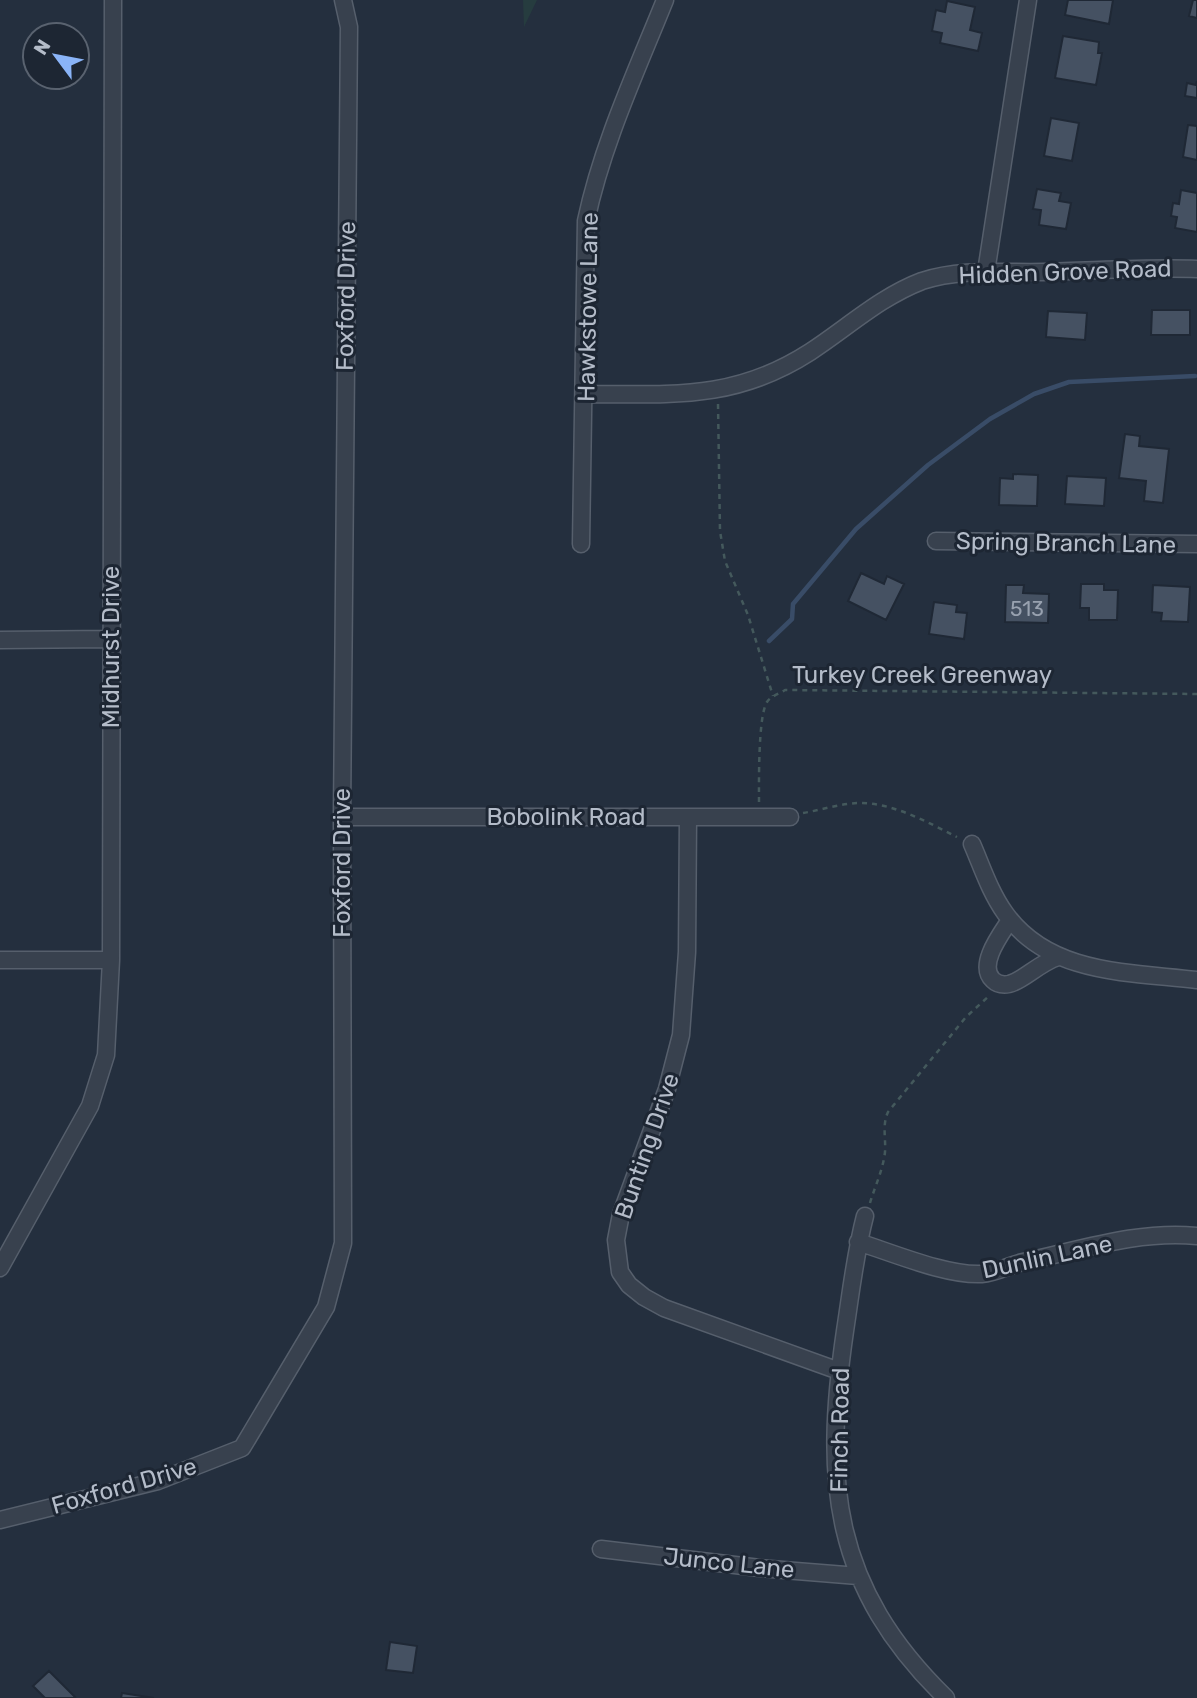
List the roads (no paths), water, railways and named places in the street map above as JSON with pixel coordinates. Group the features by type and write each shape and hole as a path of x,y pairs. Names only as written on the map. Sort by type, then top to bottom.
{"street":[{"name":"Midhurst Drive","path":"0,1268 90,1106 106,1055 111,960 113,0"},
{"name":"Foxford Drive","path":"0,1520 158,1481 242,1448 326,1307 343,1243 342,817 349,27 343,0"},
{"name":"Hawkstowe Lane","path":"582,544 586,221 594,184 665,0"},
{"path":"986,272 1028,0"},
{"name":"Hidden Grove Road","path":"585,394 680,394 718,390 764,377 810,352 886,299 923,281 963,272 1197,269"},
{"name":"Spring Branch Lane","path":"936,541 1197,544"},
{"path":"0,640 110,639"},
{"name":"Bobolink Road","path":"342,817 790,817"},
{"name":"Bunting Drive","path":"688,817 687,952 681,1035 667,1089 621,1214 616,1240 620,1272 637,1291 664,1308 839,1371"},
{"path":"972,844 995,897 1010,920 1058,957 1087,967 1197,980"},
{"path":"1010,920 989,959 990,977 997,984 1009,984 1047,960 1058,957"},
{"path":"0,960 111,960"},
{"name":"Finch Road","path":"865,1216 858,1242 839,1371 836,1480 847,1545 858,1576 896,1642 946,1698"},
{"name":"Dunlin Lane","path":"858,1242 950,1270 983,1274 1140,1237 1169,1233 1197,1237"},
{"name":"Junco Lane","path":"601,1549 760,1568 858,1576"}],"waterway":[{"path":"769,641 792,619 793,604 856,529 928,465 990,419 1034,394 1069,382 1195,376"}]}
